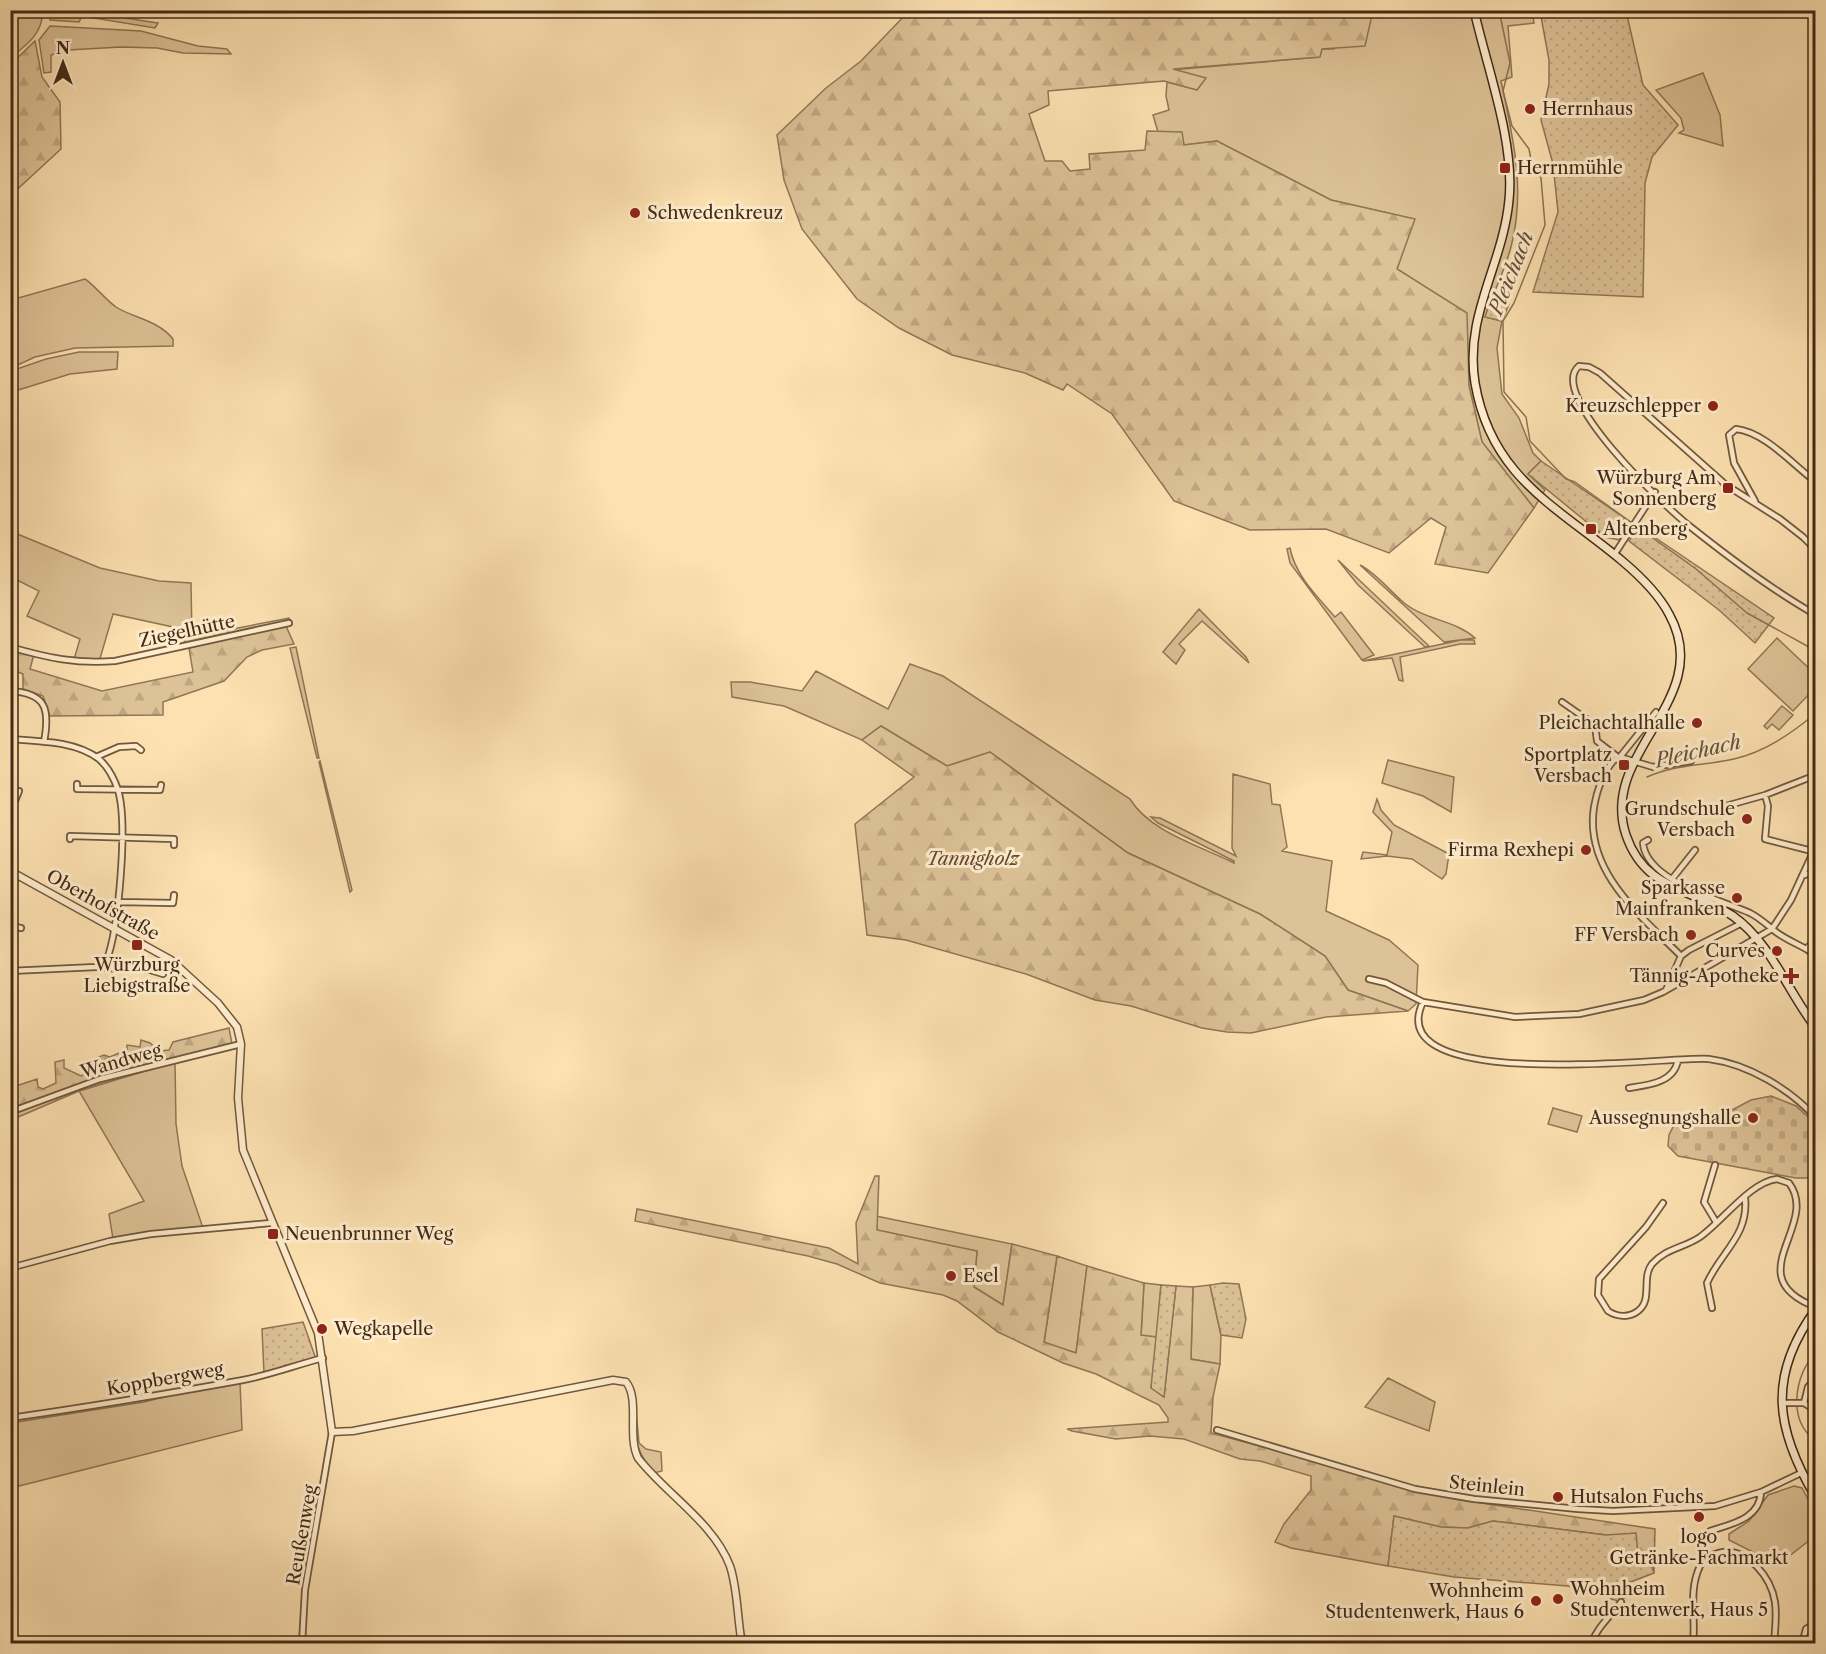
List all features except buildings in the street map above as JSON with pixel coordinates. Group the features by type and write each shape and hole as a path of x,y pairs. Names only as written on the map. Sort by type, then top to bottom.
{"main road":[{"path":"1474,10 1507,140 1510,177 1507,220 1475,322 1473,351 1476,385 1486,424 1504,457 1527,486 1614,555 1657,596 1669,614 1677,634 1680,658 1678,679 1633,763 1623,790 1623,819 1626,835 1639,859 1648,871 1669,886 1724,910 1742,923 1757,938 1815,1028"},
{"path":"1815,1308 1788,1358 1783,1374 1782,1403 1789,1440 1801,1473 1815,1498"}],"street":[{"path":"1815,550 1803,537 1755,501 1726,485 1600,374 1589,367 1579,366 1574,370 1572,374 1575,393 1592,425 1655,492 1692,528 1784,596 1815,615"},
{"path":"1755,501 1734,463 1729,443 1732,432 1744,430 1762,439 1815,482"},
{"path":"1614,555 1655,492"},
{"name":"Ziegelhütte","path":"10,647 73,663 115,661 289,623"},
{"path":"10,691 33,695 45,706 47,716 45,742"},
{"path":"1562,702 1595,725 1597,741 1619,758 1653,767 1691,761"},
{"path":"1658,714 1619,758 1614,760 1606,772 1594,805 1593,830 1600,863 1640,914 1681,956"},
{"path":"10,739 69,746 96,757 112,775 118,790 122,837 119,902 107,958 101,965"},
{"path":"96,757 119,747 136,746 141,750"},
{"path":"1715,809 1765,795 1815,775"},
{"path":"77,784 77,789 118,790 160,790 161,785"},
{"path":"10,790 19,791 10,811"},
{"path":"1369,979 1386,983 1423,1002 1507,1016 1559,1016 1595,1011 1644,1000 1666,990 1772,929 1784,913 1814,849 1765,839 1768,806 1765,795"},
{"path":"70,839 70,836 174,839 174,845"},
{"path":"1648,840 1643,843 1646,854 1659,870 1672,879 1751,914 1815,955"},
{"path":"1672,879 1695,850"},
{"name":"Oberhofstraße","path":"10,871 113,927 180,967 233,1021 241,1044"},
{"path":"1802,876 1815,871"},
{"path":"119,902 173,903 174,895"},
{"path":"1666,990 1681,956 1742,923"},
{"path":"10,926 21,928"},
{"path":"1807,948 1815,940"},
{"path":"10,971 101,965 106,968 150,970 163,974"},
{"path":"1423,1002 1420,1009 1421,1028 1431,1040 1448,1050 1483,1060 1560,1066 1707,1058 1737,1066 1784,1090 1802,1103 1815,1118"},
{"path":"241,1044 238,1098 242,1142 247,1164 313,1320 323,1358 332,1432 353,1431 613,1380 626,1382 631,1392 635,1452 652,1475 721,1548 730,1567 742,1644"},
{"name":"Wandweg","path":"10,1112 100,1079 241,1044"},
{"path":"1629,1088 1663,1080 1672,1073 1678,1060"},
{"path":"1715,1165 1704,1202 1716,1222"},
{"path":"1663,1203 1646,1227 1599,1279 1598,1295 1605,1308 1611,1313 1623,1316 1638,1311 1646,1299 1647,1275 1652,1264 1670,1249 1700,1237 1745,1198 1773,1180 1787,1182 1794,1190 1796,1209 1780,1260 1780,1276 1790,1292 1815,1308"},
{"path":"1712,1308 1707,1293 1707,1283 1742,1229 1746,1216 1745,1198"},
{"path":"10,1268 110,1240 272,1223"},
{"name":"Koppbergweg","path":"10,1418 135,1400 209,1384 243,1380 323,1358"},
{"path":"1801,1404 1808,1387 1815,1378"},
{"path":"1782,1403 1801,1404 1815,1411"},
{"name":"Steinlein","path":"1217,1430 1383,1481 1474,1499 1613,1511 1709,1507 1761,1492 1801,1473"},
{"name":"Reußenweg","path":"302,1644 305,1590 332,1432"},
{"path":"1710,1531 1751,1514 1761,1500 1761,1492"},
{"path":"1693,1644 1693,1590 1700,1565 1711,1555 1730,1552 1739,1553 1751,1561 1772,1591 1775,1608 1774,1644"},
{"path":"1591,1644 1597,1627 1610,1618 1621,1602"},
{"path":"1802,1644 1806,1629 1815,1623"}],"green space":[{"path":"80,10 158,23 155,28 82,16 79,22 50,20 51,11"},
{"path":"10,11 43,11 37,32 11,57"},
{"path":"909,11 1375,11 1365,46 1322,49 1320,57 1173,69 1206,78 1197,90 1164,81 1048,91 1049,105 1029,114 1045,161 1062,161 1070,171 1090,169 1089,154 1145,150 1147,131 1182,132 1184,145 1217,141 1331,200 1415,219 1397,269 1467,313 1469,386 1482,442 1534,508 1488,573 1435,564 1446,527 1431,518 1389,553 1326,529 1250,530 1174,501 1112,414 1067,384 1063,390 1025,373 952,355 899,328 857,299 802,229 784,180 777,135 826,88 861,61"},
{"path":"1375,11 1532,11 1534,23 1508,26 1512,77 1501,81 1516,164 1517,205 1511,247 1485,317 1502,321 1497,348 1502,394 1519,418 1533,453 1541,461 1528,474 1545,490 1534,508 1482,442 1469,386 1466,313 1397,269 1414,219 1331,200 1217,141 1184,145 1181,132 1158,132 1153,115 1169,110 1166,96 1167,82 1197,90 1205,79 1171,70 1319,57 1322,49 1334,49"},
{"path":"1540,11 1626,11 1643,85 1678,125 1652,157 1645,183 1643,297 1533,292 1558,212 1553,164 1541,120 1549,84 1549,60"},
{"path":"50,26 141,31 198,46 227,49 231,54 183,53 157,48 121,47 68,50 51,55 51,72 44,73 39,40"},
{"path":"35,41 42,77 60,102 61,149 11,195 11,64"},
{"path":"1703,73 1720,115 1723,146 1679,133 1684,130 1681,118 1656,90"},
{"path":"85,279 116,307 153,323 167,333 173,339 173,346 75,348 35,357 11,368 11,300"},
{"path":"1492,296 1509,304 1502,321 1485,317"},
{"path":"79,352 118,352 117,369 70,374 15,391 14,370 46,359"},
{"path":"1541,461 1632,523 1619,540 1605,537 1528,474"},
{"path":"1638,526 1774,618 1755,643 1719,610 1629,541"},
{"path":"10,531 100,568 159,581 191,583 192,637 289,618 290,620 185,645 182,629 113,614 99,662 73,663 80,639 27,616 39,591 11,577"},
{"path":"1290,548 1297,567 1308,585 1335,617 1341,612 1374,655 1362,660 1290,563 1287,549"},
{"path":"1338,560 1429,646 1425,647 1358,585"},
{"path":"1360,565 1372,572 1411,608 1458,627 1475,638 1444,642"},
{"path":"1199,609 1246,657 1249,663 1202,621 1179,644 1185,650 1176,664 1163,652"},
{"path":"286,626 294,644 262,650 247,657 224,681 163,702 163,715 50,716 43,696 23,689 23,674 11,669 10,649 34,654 30,669 102,691 193,672 189,648"},
{"path":"1777,638 1815,674 1815,688 1793,711 1748,669"},
{"path":"1461,640 1474,640 1475,644 1460,644 1400,657 1403,681 1399,680 1392,658 1363,661"},
{"path":"296,647 319,758 317,758 290,648"},
{"path":"910,664 943,676 1130,799 1150,821 1163,829 1234,863 1158,823 1151,817 1160,818 1236,856 1232,848 1233,774 1270,784 1272,804 1280,805 1287,847 1282,851 1332,861 1326,911 1389,940 1418,965 1416,1004 1408,1011 1348,990 1325,956 1260,914 1128,853 990,752 947,766 881,726 862,740 784,706 732,697 731,682 750,682 802,691 816,671 888,709"},
{"path":"1782,706 1793,715 1779,730 1772,724 1767,729 1764,726"},
{"name":"Tannigholz","path":"881,726 947,766 990,752 1128,853 1260,914 1325,956 1348,990 1408,1011 1326,1017 1251,1033 1227,1032 1202,1028 1131,1006 1095,1000 1026,974 906,940 867,935 855,824 914,777 862,740"},
{"path":"1388,760 1454,777 1451,812 1423,796 1382,783"},
{"path":"319,762 352,890 350,892"},
{"path":"1377,799 1381,810 1394,825 1449,854 1446,874 1442,879 1412,859 1387,856 1361,859 1363,852 1387,855 1392,832 1373,812"},
{"path":"229,1028 232,1044 154,1063 152,1068 79,1091 11,1120 10,1061 16,1063 16,1086 37,1079 38,1087 43,1089 56,1083 55,1062 64,1060 64,1068 81,1076 89,1072 88,1066 91,1060 104,1055 110,1057 119,1053 127,1054 127,1045 140,1047 141,1040 150,1043 160,1051 169,1050 173,1042"},
{"path":"175,1062 176,1124 182,1166 203,1228 113,1239 109,1214 144,1201 79,1091"},
{"path":"1771,1096 1796,1106 1815,1123 1815,1178 1796,1178 1678,1156 1668,1146 1669,1135 1674,1125 1685,1118 1734,1109 1751,1100"},
{"path":"1553,1108 1582,1116 1577,1132 1548,1124"},
{"path":"875,1176 879,1176 877,1230 977,1251 974,1287 1003,1305 1012,1244 1057,1256 1044,1342 1076,1353 1087,1266 1144,1283 1141,1335 1157,1337 1151,1388 1164,1397 1176,1286 1193,1287 1191,1359 1220,1364 1213,1397 1211,1433 1455,1499 1655,1529 1654,1573 1648,1555 1638,1555 1606,1535 1493,1521 1468,1528 1441,1527 1394,1516 1388,1566 1291,1548 1275,1542 1284,1524 1311,1490 1311,1476 1260,1461 1240,1459 1184,1439 1150,1436 1116,1439 1072,1431 1067,1429 1168,1422 1168,1418 1159,1405 1096,1374 1063,1363 998,1332 957,1301 943,1295 880,1283 837,1264 808,1256 635,1221 637,1209 829,1248 858,1264 856,1223"},
{"path":"876,1216 1012,1244 1003,1305 974,1287 977,1251 877,1230"},
{"path":"1057,1256 1087,1266 1076,1353 1044,1343"},
{"path":"1144,1283 1161,1285 1157,1337 1141,1336"},
{"path":"1239,1284 1246,1319 1242,1338 1221,1335 1210,1285"},
{"path":"1161,1285 1176,1286 1164,1397 1151,1388"},
{"path":"1210,1285 1221,1335 1220,1364 1191,1359 1193,1287"},
{"path":"303,1322 316,1359 264,1373 262,1329"},
{"path":"1388,1378 1435,1402 1429,1431 1365,1407"},
{"path":"240,1383 242,1430 11,1488 11,1423 144,1402 203,1387"},
{"path":"634,1389 639,1443 646,1449 661,1452 662,1471 654,1473 646,1463 637,1444 634,1424"},
{"path":"1794,1486 1802,1488 1815,1512 1815,1536 1779,1564 1770,1566 1761,1556 1729,1540 1729,1534 1749,1521 1768,1495"},
{"path":"1394,1516 1441,1527 1468,1528 1493,1521 1606,1535 1636,1533 1638,1555 1648,1555 1654,1573 1628,1583 1630,1595 1618,1601 1568,1586 1454,1577 1388,1566"}],"waterway":[{"name":"Pleichach","path":"1499,10 1510,63 1503,91 1512,126 1529,149 1532,165 1541,178 1545,225 1514,303 1503,321 1504,392 1526,417 1530,441 1566,479 1575,482 1696,569 1747,613 1809,647 1816,654"},
{"name":"Pleichach","path":"1647,777 1679,767 1734,759 1757,752 1788,734 1816,713"},
{"name":"Pleichach","path":"1806,953 1816,959"},
{"name":"Pleichach","path":"1816,1353 1808,1362 1803,1373 1797,1398 1797,1411 1801,1422 1816,1440"}],"place":[{"name":"Herrnhaus","path":"1530,109"},
{"name":"Herrnmühle","path":"1505,168"},
{"name":"Schwedenkreuz","path":"635,213"},
{"name":"Kreuzschlepper","path":"1713,406"},
{"name":"Würzburg Am Sonnenberg","path":"1728,488"},
{"name":"Altenberg","path":"1591,529"},
{"name":"Pleichachtalhalle","path":"1697,723"},
{"name":"Sportplatz Versbach","path":"1624,765"},
{"name":"Grundschule Versbach","path":"1747,819"},
{"name":"Firma Rexhepi","path":"1586,850"},
{"name":"Sparkasse Mainfranken","path":"1737,898"},
{"name":"FF Versbach","path":"1691,935"},
{"name":"Würzburg Liebigstraße","path":"137,945"},
{"name":"Curves","path":"1777,951"},
{"name":"Tännig-Apotheke","path":"1791,976"},
{"name":"Aussegnungshalle","path":"1753,1118"},
{"name":"Neuenbrunner Weg","path":"273,1234"},
{"name":"Esel","path":"951,1276"},
{"name":"Wegkapelle","path":"322,1329"},
{"name":"Hutsalon Fuchs","path":"1558,1497"},
{"name":"logo Getränke-Fachmarkt","path":"1699,1517"},
{"name":"Wohnheim Studentenwerk, Haus 5","path":"1558,1599"},
{"name":"Wohnheim Studentenwerk, Haus 6","path":"1536,1601"}]}
